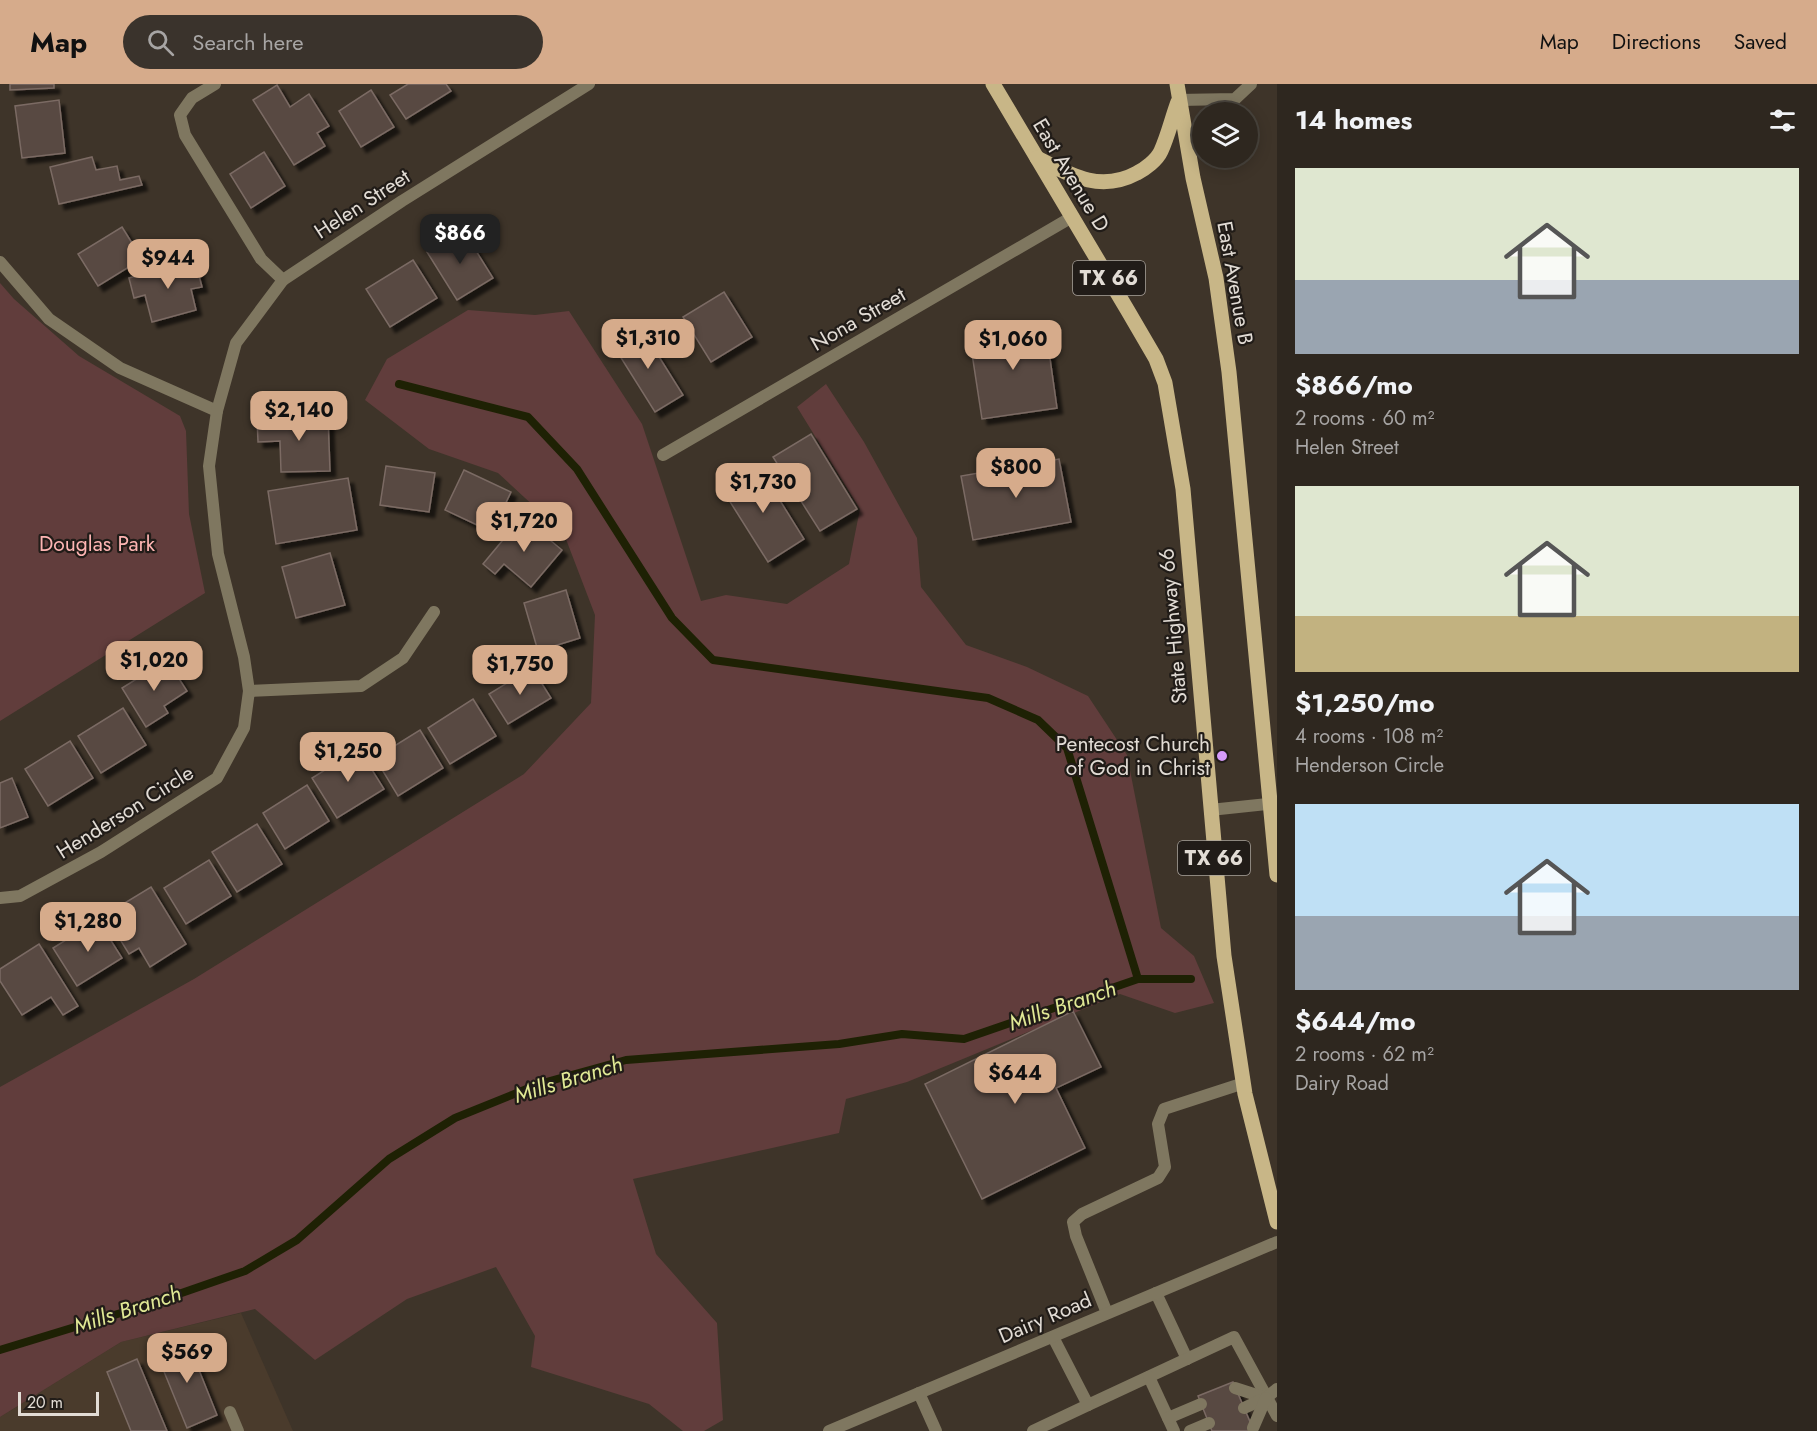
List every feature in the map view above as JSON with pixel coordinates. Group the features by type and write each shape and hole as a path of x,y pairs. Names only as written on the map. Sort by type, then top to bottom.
{"main road":[{"name":"East Avenue D","path":"993,84 1156,359 1165,383 1183,489"},
{"name":"East Avenue B","path":"1177,84 1193,178 1216,278 1229,372 1274,804"},
{"path":"1037,158 1067,174 1096,183 1124,180 1143,170 1160,153 1178,100"},
{"name":"State Highway 66","path":"1183,489 1224,956 1244,1083 1262,1168 1277,1222"},
{"name":"TX 66","path":"1274,804 1277,875"}],"street":[{"path":"215,84 192,98 180,115 185,135 261,259 283,280"},
{"name":"Helen Street","path":"217,411 236,343 283,280 402,201 589,84"},
{"path":"1178,100 1235,99 1251,84"},
{"name":"Nona Street","path":"663,455 1072,217"},
{"path":"0,262 49,319 120,368 217,411"},
{"name":"Henderson Circle","path":"0,898 20,896 101,852 217,778 244,729 249,691 244,657 218,554 209,466 217,411"},
{"path":"249,691 361,686 403,658 434,612"},
{"path":"1210,810 1274,804"},
{"path":"1107,1313 1076,1236 1073,1222 1082,1214 1158,1178 1165,1167 1158,1124 1164,1109 1244,1083"},
{"name":"Dairy Road","path":"829,1431 1277,1242"},
{"path":"1156,1293 1188,1359"},
{"path":"1053,1336 1088,1405"},
{"path":"1033,1431 1233,1337 1277,1416"},
{"path":"1149,1377 1174,1431"},
{"path":"1236,1388 1266,1398"},
{"path":"1244,1408 1266,1398 1277,1389"},
{"path":"919,1393 936,1431"},
{"path":"1253,1428 1266,1398"},
{"path":"1168,1418 1201,1404"},
{"path":"230,1412 238,1431"},
{"path":"1190,1431 1209,1423"}],"shaded area":[{"path":"241,1313 293,1431 0,1431 0,1417 121,1342"}],"green space":[{"name":"Douglas Park","path":"0,283 14,299 79,356 180,416 186,431 189,514 205,593 0,721"},
{"path":"468,310 535,315 569,311 642,424 701,601 726,595 787,604 849,564 860,509 797,407 826,384 864,442 917,538 921,587 966,645 1027,667 1088,696 1127,755 1161,928 1194,956 1214,1003 1175,1013 1120,994 907,1082 846,1099 839,1133 633,1179 656,1254 717,1323 723,1420 704,1431 683,1431 649,1404 531,1367 535,1336 496,1267 407,1299 315,1360 255,1309 121,1342 0,1417 0,1087 194,979 524,774 591,703 595,615 564,534 498,473 429,449 365,400 387,359"}],"building":[{"path":"10,84 54,84 54,88 10,90"},
{"path":"408,84 446,84 451,91 406,119 390,95"},
{"path":"277,85 290,107 309,94 329,126 317,133 325,146 294,165 253,100"},
{"path":"371,90 394,127 361,147 339,111"},
{"path":"59,100 65,153 22,158 15,106"},
{"path":"264,152 285,186 251,208 230,174"},
{"path":"92,157 96,170 117,166 120,180 139,176 142,185 59,204 50,167"},
{"path":"122,227 142,259 98,286 78,254"},
{"path":"463,230 493,278 457,300 427,252"},
{"path":"195,260 202,287 191,289 196,310 152,322 145,295 134,298 129,278"},
{"path":"413,260 437,298 390,327 366,289"},
{"path":"724,292 752,337 711,362 683,317"},
{"path":"1045,323 1057,408 982,419 969,334"},
{"path":"641,328 683,395 655,412 613,345"},
{"path":"328,416 330,471 281,472 280,441 258,442 257,418"},
{"path":"811,434 857,509 820,531 773,457"},
{"path":"1059,459 1071,522 973,540 961,476"},
{"path":"386,466 435,473 429,512 380,505"},
{"path":"759,467 804,539 768,562 722,489"},
{"path":"464,470 511,492 492,532 445,510"},
{"path":"348,478 357,530 276,544 268,491"},
{"path":"522,517 562,550 531,587 504,564 495,574 483,564"},
{"path":"330,553 345,605 296,618 282,567"},
{"path":"566,590 580,638 538,651 524,603"},
{"path":"167,660 187,691 164,706 168,713 146,727 122,688"},
{"path":"532,668 551,698 508,724 489,694"},
{"path":"473,699 496,736 450,764 428,728"},
{"path":"123,708 146,745 101,773 78,736"},
{"path":"420,730 443,768 398,796 375,758"},
{"path":"70,741 93,778 48,806 25,769"},
{"path":"359,749 384,789 337,818 312,778"},
{"path":"12,778 28,817 0,828 0,783"},
{"path":"307,785 329,821 285,849 263,813"},
{"path":"257,824 282,864 237,892 212,852"},
{"path":"209,860 231,896 186,924 164,888"},
{"path":"151,887 186,944 150,967 139,948 129,954 105,915"},
{"path":"98,920 122,958 77,986 53,948"},
{"path":"39,944 78,1006 63,1015 51,997 22,1015 0,981 0,969"},
{"path":"1073,1011 1101,1067 1056,1088 1085,1148 982,1199 925,1084"},
{"path":"187,1340 217,1415 187,1428 156,1352"},
{"path":"137,1359 167,1431 131,1431 107,1372"},
{"path":"1233,1382 1254,1431 1212,1431 1198,1396"}],"waterway":[{"path":"399,384 528,417 577,469 672,618 713,660 988,698 1038,720 1067,748 1138,979"},
{"name":"Mills Branch","path":"0,1350 147,1305 245,1271 297,1240 389,1159 455,1118 539,1084 626,1060 839,1044 902,1034 964,1039 1138,979 1191,979"}],"place":[{"name":"Pentecost Church of God in Christ","path":"1222,756"}]}
